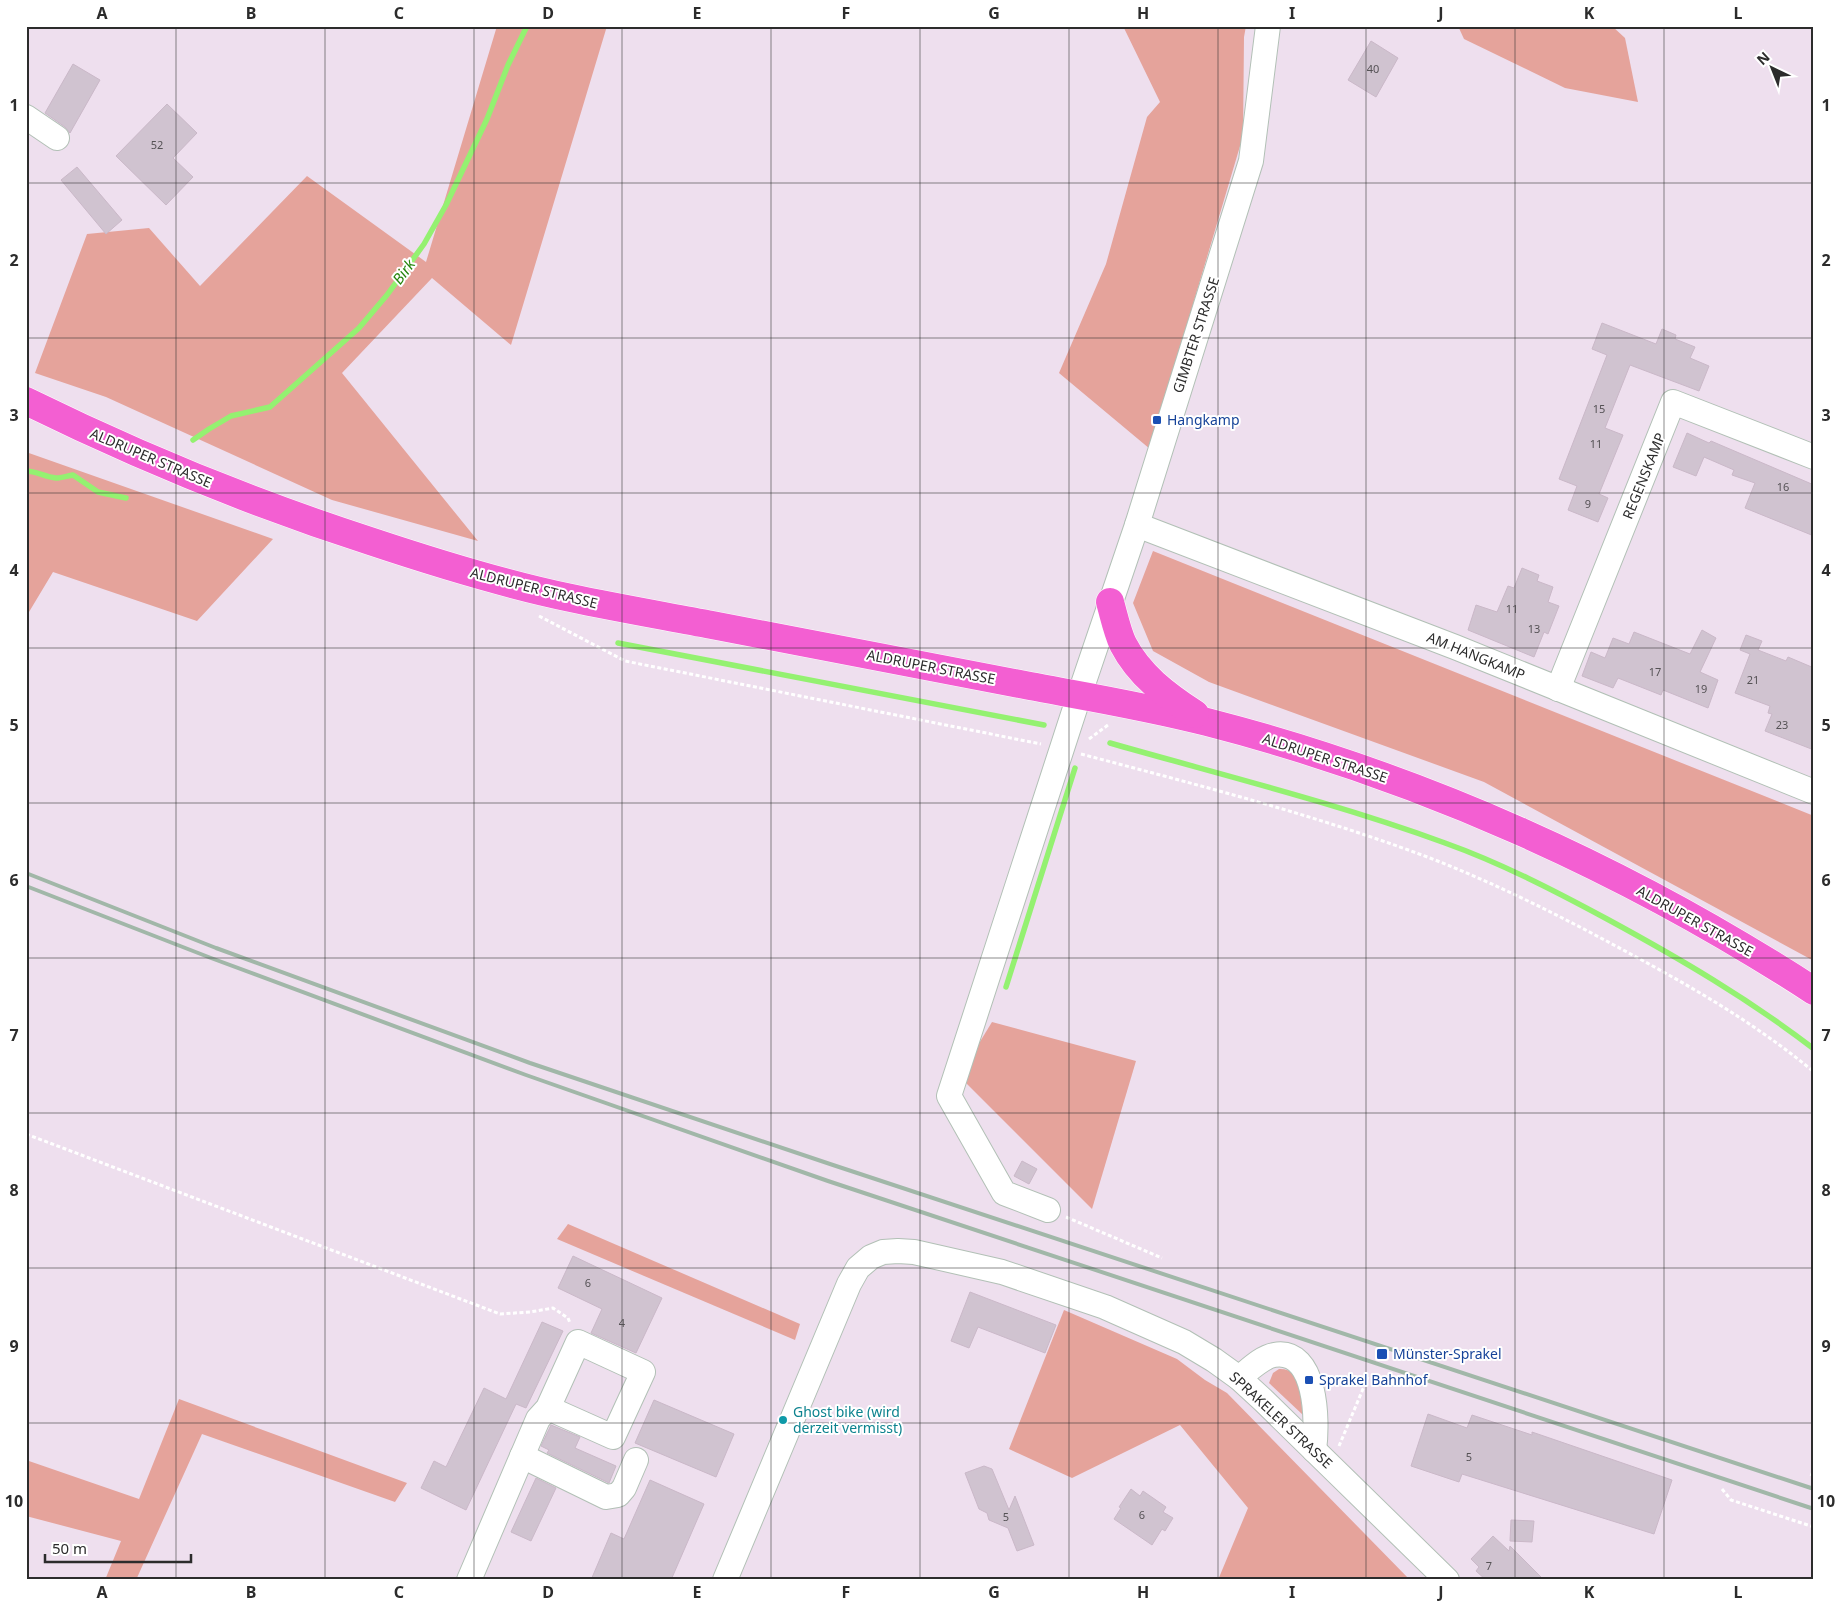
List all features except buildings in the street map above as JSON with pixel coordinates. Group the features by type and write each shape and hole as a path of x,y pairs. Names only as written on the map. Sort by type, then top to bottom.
{"main road":[{"name":"ALDRUPER STRASSE","path":"26,401 81,428 191,477 299,518 437,564 570,598 1204,721 1313,752 1415,788 1504,825 1582,861 1738,944 1814,991"},
{"path":"1110,602 1122,642 1142,672 1167,695 1204,721"}],"street":[{"name":"GIMBTER STRASSE","path":"1048,1210 1004,1193 949,1096 1078,696 1137,524 1251,162 1268,26"},
{"path":"26,117 56,138"},
{"name":"REGENSKAMP","path":"1558,689 1673,402 1814,457"},
{"name":"AM HANGKAMP","path":"1137,524 1455,647 1814,792"},
{"name":"SPRAKELER STRASSE","path":"725,1580 849,1284 858,1268 871,1257 883,1252 898,1251 914,1252 1002,1272 1105,1307 1155,1328 1214,1360 1239,1378 1447,1580"},
{"path":"468,1580 538,1418 548,1408 578,1342 642,1372 613,1437 548,1408"},
{"path":"1239,1378 1272,1355 1285,1354 1296,1357 1306,1369 1309,1380 1322,1458"},
{"path":"522,1456 606,1496 618,1495 624,1488 636,1460"}],"path":[{"path":"1062,748 1267,804 1429,858 1495,885 1574,923 1697,990 1758,1030 1814,1072"},
{"path":"26,1134 500,1314 553,1308 568,1318 578,1342"},
{"path":"1048,1210 1162,1258"},
{"path":"1322,1458 1368,1377"},
{"path":"1811,1476 1814,1469"},
{"path":"1722,1490 1731,1500 1814,1527"}],"shaded area":[{"path":"497,26 607,26 511,345 432,278 342,373 478,541 332,500 106,397 35,373 87,234 149,228 200,286 307,176 426,262"},
{"path":"1123,26 1246,26 1244,37 1243,136 1150,449 1059,373 1106,264 1147,117 1160,102"},
{"path":"1458,26 1612,26 1625,38 1638,102 1565,88 1464,39"},
{"path":"26,452 273,539 197,621 53,572 26,617"},
{"path":"1153,551 1814,816 1814,961 1484,782 1209,682 1153,651 1133,603"},
{"path":"992,1022 1136,1061 1092,1209 959,1076"},
{"path":"568,1224 800,1324 795,1340 557,1239"},
{"path":"1064,1310 1177,1359 1205,1380 1227,1393 1410,1580 1218,1580 1248,1508 1180,1425 1072,1478 1009,1449"},
{"path":"1279,1369 1287,1370 1296,1378 1299,1385 1303,1415 1269,1383 1273,1373"},
{"path":"179,1399 407,1483 395,1502 202,1434 136,1580 105,1580 121,1541 26,1516 26,1460 139,1499"}],"waterway":[{"name":"Birk","path":"193,440 231,416 270,407 359,328 387,295 424,244 446,205 487,119 508,65 527,26"},
{"name":"Birk","path":"26,471 56,478 73,475 98,492 126,498"},
{"path":"618,643 1044,725"},
{"path":"1110,743 1362,815 1487,859 1568,898 1661,949 1739,996 1814,1049"},
{"path":"1006,987 1075,768"}],"railway":[{"path":"26,873 216,948 530,1063 1814,1489"},
{"path":"26,886 211,958 526,1075 828,1181 1814,1509"}],"place":[{"name":"Hangkamp","path":"1157,420"},
{"name":"Münster-Sprakel","path":"1382,1354"},
{"name":"Sprakel Bahnhof","path":"1309,1380"},
{"name":"Ghost bike (wird derzeit vermisst)","path":"783,1420"}]}
